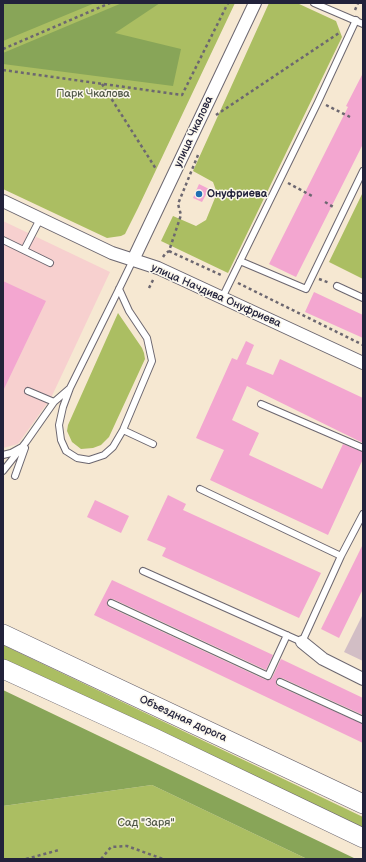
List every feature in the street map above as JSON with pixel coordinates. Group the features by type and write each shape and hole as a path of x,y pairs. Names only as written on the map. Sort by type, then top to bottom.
{"main road":[{"name":"Объездная дорога","path":"3,634 363,804"},
{"path":"3,669 154,738 363,838"}],"street":[{"name":"улица Чкалова","path":"133,260 255,3"},
{"name":"улица Начдива Онуфриева","path":"3,201 112,253 158,268 363,363"},
{"path":"302,642 323,659 363,679"}],"lane":[{"path":"314,3 353,17 363,24"},
{"path":"222,298 318,102 353,17"},
{"path":"240,261 306,289 363,171"},
{"path":"24,250 40,219"},
{"path":"3,240 50,263"},
{"path":"119,288 129,311 147,338 152,361 123,430 113,447 104,455 89,460 77,458 66,451 61,440 59,425 63,407 70,388 119,288 133,260"},
{"path":"337,286 363,298"},
{"path":"3,471 26,442 54,402 70,388"},
{"path":"28,391 54,402"},
{"path":"261,404 363,448"},
{"path":"123,430 153,444"},
{"path":"3,456 17,450 26,442"},
{"path":"15,476 26,442"},
{"path":"200,489 341,556"},
{"path":"143,571 302,642 341,556 363,514"},
{"path":"112,603 268,676 287,635"},
{"path":"280,682 363,720"}],"path":[{"path":"3,49 110,3"},
{"path":"3,70 182,96 228,3"},
{"path":"215,115 346,29 353,17 358,3"},
{"path":"102,84 156,169"},
{"path":"318,102 350,117"},
{"path":"165,254 169,251 181,215 178,204 199,152"},
{"path":"280,179 312,196"},
{"path":"169,251 363,345"},
{"path":"311,276 337,286"},
{"path":"101,859 111,847 127,846 163,859"},
{"path":"26,859 59,850"}],"shaded area":[{"path":"3,221 110,272 51,398 18,444 3,448"},
{"path":"363,614 363,661 344,652"}],"green space":[{"name":"Парк Чкалова","path":"3,3 235,3 125,234 107,238 3,189"},
{"path":"3,3 95,3 3,41"},
{"path":"122,3 160,3 115,33 181,49 173,86 3,64 3,53"},
{"path":"269,3 297,3 336,21 342,37 228,273 161,241 173,216 196,226 206,220 217,193 213,182 193,171"},
{"path":"363,192 363,279 329,262"},
{"path":"118,313 142,348 145,359 109,437 101,445 93,448 81,449 72,442 67,431 68,425"},
{"path":"3,645 363,817 363,832 3,660"},
{"path":"3,690 356,859 307,859 152,785 3,806"},
{"name":"Сад \"Заря\"","path":"152,785 307,859 3,859 3,806"}],"building":[{"path":"363,73 363,144 296,277 269,264 348,107 346,106"},
{"path":"199,184 209,189 202,202 193,198"},
{"path":"3,281 46,301 3,391"},
{"path":"314,292 363,315 363,338 305,312"},
{"path":"246,341 254,345 246,364 273,375 280,359 363,398 363,443 247,386 232,420 259,433 249,455 322,489 343,444 363,452 363,459 328,535 210,480 224,450 196,438 232,358 237,360"},
{"path":"168,495 186,504 183,510 321,573 299,618 162,556 166,548 147,540"},
{"path":"95,500 129,516 121,533 87,517"},
{"path":"363,544 363,589 339,638 321,629"},
{"path":"112,580 273,655 266,670 113,599 107,601 109,607 266,680 272,678 281,659 363,698 363,715 282,678 278,678 276,680 276,684 278,686 363,724 363,743 94,615"}],"place":[{"name":"Онуфриева","path":"199,194"}]}
